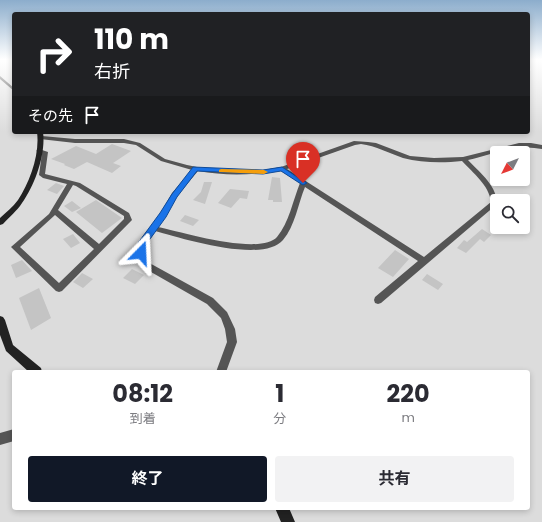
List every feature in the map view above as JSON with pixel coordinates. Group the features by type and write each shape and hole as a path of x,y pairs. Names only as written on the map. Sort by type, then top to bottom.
{"street":[{"path":"0,222 21,201 35,167 41,135 75,141 124,141 138,144 163,160 196,169 263,172 282,169 354,143 365,142 373,143 404,156 415,158 464,159 513,145 542,147"},
{"path":"39,151 45,152 42,175 44,177 71,182 78,184 127,215 128,220 59,288 15,246 51,216 71,182"},
{"path":"378,300 494,203 493,194 484,181 464,159"},
{"path":"196,169 174,195 163,215 141,245 140,262 210,301 224,316 230,329 232,342 222,370"},
{"path":"282,169 424,261"},
{"path":"153,228 212,242 249,248 262,248 275,243 283,233 303,183"},
{"path":"54,211 99,249"},
{"path":"0,320 9,348 35,370"},
{"path":"0,439 12,436"},
{"path":"283,510 288,522"}],"shaded area":[{"path":"0,83 12,83 12,134 530,134 530,83 542,83 542,522 0,522"}],"building":[{"path":"112,144 131,151 113,163 121,166 112,173 87,162 74,169 51,159 76,146 96,154"},
{"path":"272,177 280,178 282,202 273,202 273,200 268,200"},
{"path":"204,182 212,182 205,204 193,200 201,192"},
{"path":"56,183 64,186 57,194 47,190"},
{"path":"230,189 249,191 247,199 240,198 231,208 218,203"},
{"path":"96,200 122,218 102,233 76,212"},
{"path":"72,201 81,208 72,212 64,206"},
{"path":"185,215 199,220 193,226 180,221"},
{"path":"482,229 491,235 484,242 480,239 466,253 457,248 464,240 467,242"},
{"path":"73,234 80,243 71,248 63,239"},
{"path":"395,250 409,259 393,277 378,268"},
{"path":"22,260 32,271 16,278 11,265"},
{"path":"132,269 144,275 135,284 123,278"},
{"path":"82,273 93,279 83,288 73,282"},
{"path":"427,274 443,284 438,290 422,280"},
{"path":"39,288 51,318 31,330 19,298"}],"slow traffic":[{"path":"221,171 264,172"}],"route":[{"path":"141,253 141,245 163,215 174,195 196,169 233,172 263,172 282,169 303,183"}]}
